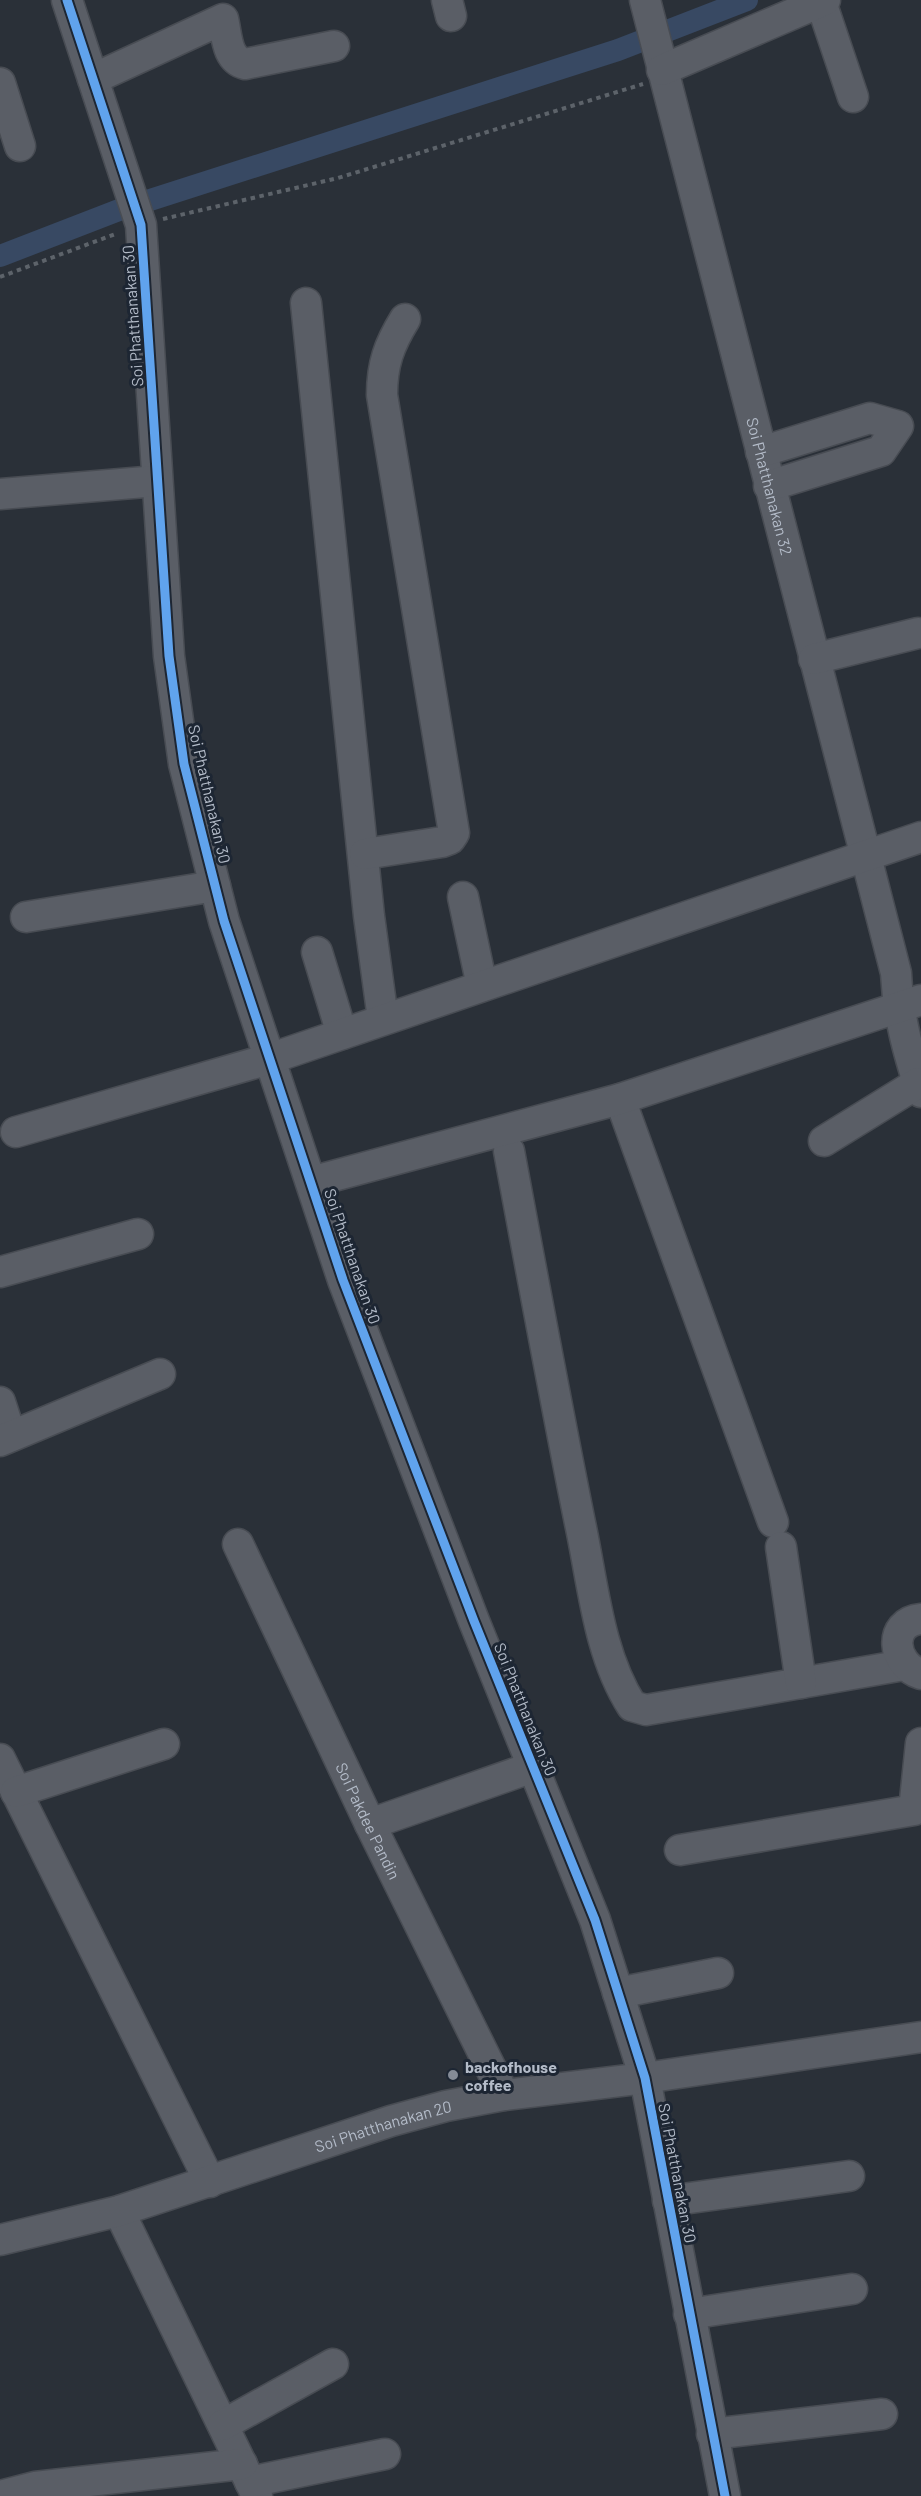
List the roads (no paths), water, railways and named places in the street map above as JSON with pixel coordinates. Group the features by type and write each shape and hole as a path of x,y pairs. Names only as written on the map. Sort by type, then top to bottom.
{"street":[{"name":"Soi Phatthanakan 30","path":"67,0 141,225 170,667 184,764 224,921 347,1291 474,1621 595,1920 645,2078 712,2434 726,2496"},
{"path":"662,69 823,1 853,98"},
{"path":"93,79 220,10 231,56 238,62 245,64 334,46"},
{"name":"Soi Phatthanakan 32","path":"648,12 896,973 914,1007 920,1088"},
{"path":"0,83 20,146"},
{"path":"306,303 369,916 383,1019"},
{"path":"364,854 442,842 450,839 454,833 382,395 382,372 391,342 405,319"},
{"path":"760,452 870,418 909,424"},
{"path":"770,486 881,451 909,424"},
{"path":"0,494 158,481"},
{"path":"814,659 918,633"},
{"path":"16,1132 269,1059 921,837"},
{"path":"26,917 215,886"},
{"path":"463,897 482,986"},
{"path":"317,952 342,1034"},
{"path":"311,1182 620,1099 914,1007"},
{"path":"824,1141 920,1088"},
{"path":"620,1099 777,1534 801,1683"},
{"path":"509,1151 603,1636 619,1685 632,1706 646,1710 801,1683 913,1669"},
{"path":"0,1272 138,1234"},
{"path":"0,1402 5,1439 159,1374"},
{"name":"Soi Pakdee Pandin","path":"238,1544 370,1824 504,2095"},
{"path":"913,1669 898,1653 896,1644 908,1622 921,1619"},
{"path":"680,1850 914,1810 921,1743"},
{"path":"16,1792 164,1744"},
{"path":"0,1759 210,2182"},
{"path":"370,1824 533,1767"},
{"path":"618,1993 718,1973"},
{"name":"Soi Phatthanakan 20","path":"0,2240 119,2211 391,2121 446,2106 504,2095 645,2078 921,2037"},
{"path":"668,2201 849,2176"},
{"path":"119,2211 250,2480"},
{"path":"689,2314 852,2289"},
{"path":"223,2425 333,2364"},
{"path":"712,2434 882,2414"},
{"path":"0,2496 34,2487 250,2480 385,2454"}],"waterway":[{"path":"0,256 119,210 618,50 747,0"}],"place":[{"name":"backofhouse coffee","path":"453,2075"}]}
